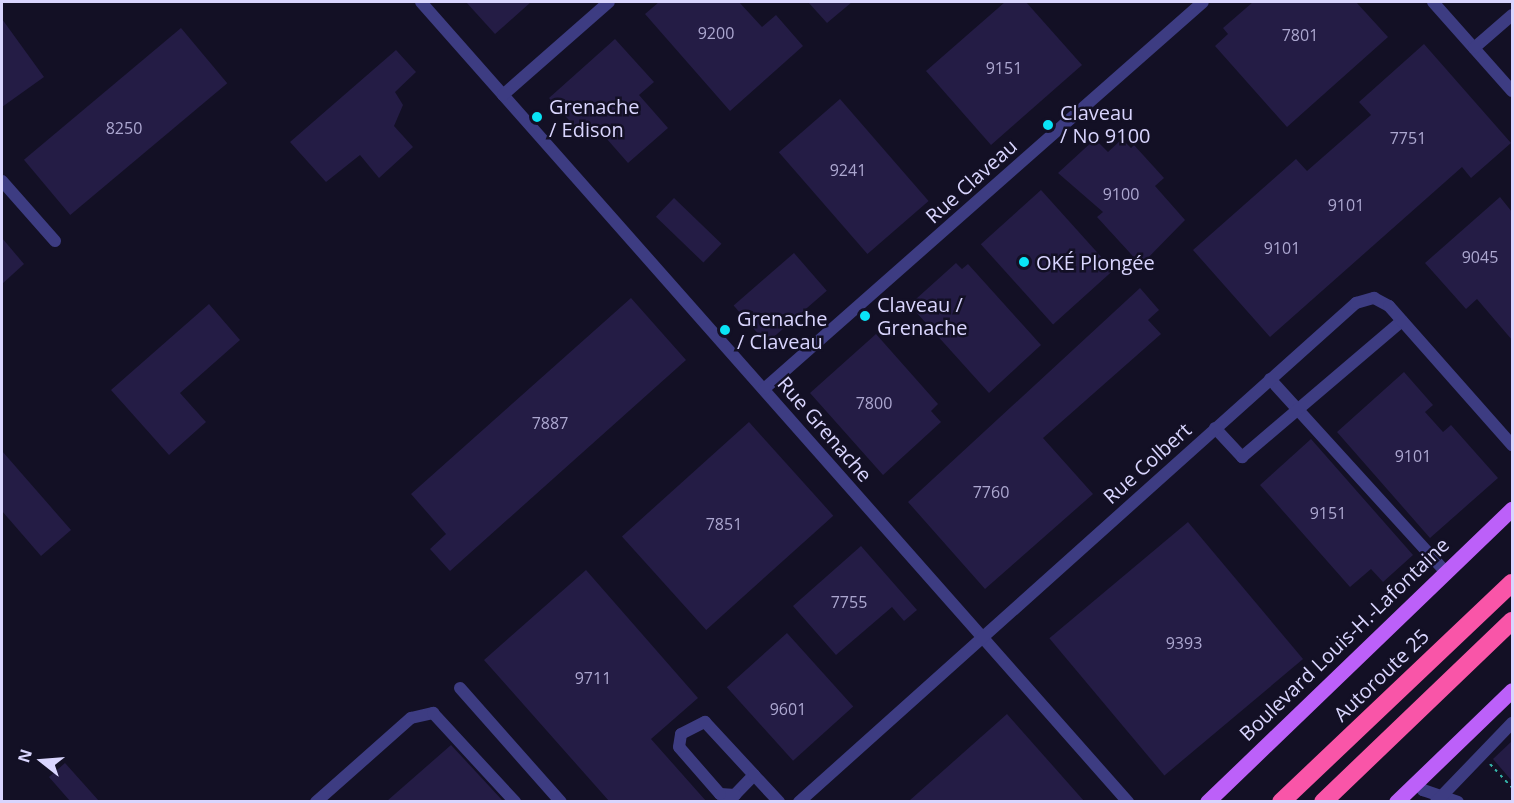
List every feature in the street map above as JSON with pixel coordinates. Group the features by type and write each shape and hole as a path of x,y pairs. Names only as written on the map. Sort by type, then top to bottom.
{"highway":[{"name":"Autoroute 25","path":"1281,801 1512,583"},
{"path":"1323,801 1512,621"}],"main road":[{"name":"Boulevard Louis-H.-Lafontaine","path":"1207,801 1444,570 1512,509"},
{"path":"1396,801 1512,690"}],"street":[{"name":"Rue Grenache","path":"421,2 1128,801"},
{"path":"503,95 609,2"},
{"name":"Rue Claveau","path":"764,389 1203,2"},
{"path":"1433,2 1512,88"},
{"path":"1474,48 1512,15"},
{"path":"2,181 55,242"},
{"name":"Rue Colbert","path":"799,801 1270,379 1365,299 1382,301 1512,445"},
{"path":"1215,428 1242,457 1402,321"},
{"path":"1270,379 1444,570"},
{"path":"460,688 561,801"},
{"path":"316,801 411,718 433,713 516,801"},
{"path":"754,775 735,795 720,794 679,747 681,734 705,722 779,801"},
{"path":"1439,798 1512,723"},
{"path":"1416,782 1423,790 1439,798 1458,801"}],"path":[{"path":"1488,760 1512,788"}],"building":[{"path":"466,2 531,2 495,34"},
{"path":"659,2 739,2 762,27 776,15 803,46 730,111 645,14"},
{"path":"808,2 852,2 827,23"},
{"path":"1005,2 1026,2 1082,65 991,145 926,71"},
{"path":"1253,2 1356,2 1388,37 1287,127 1215,46 1228,34 1223,28"},
{"path":"2,19 44,77 2,107"},
{"path":"181,28 227,83 70,215 24,160"},
{"path":"615,39 654,82 639,95 668,128 628,163 599,130 587,140 549,98"},
{"path":"1424,44 1511,143 1471,178 1462,167 1270,337 1193,250 1296,159 1307,171 1371,115 1359,102"},
{"path":"396,50 416,72 395,92 403,105 394,126 413,147 379,178 360,155 326,182 290,142"},
{"path":"840,99 929,201 867,254 779,152"},
{"path":"1095,139 1108,152 1122,139 1131,148 1134,145 1164,178 1155,186 1185,220 1141,265 1097,217 1103,212 1058,173"},
{"path":"1041,190 1113,270 1053,324 981,244"},
{"path":"1500,197 1512,212 1512,340 1477,299 1466,309 1425,263"},
{"path":"674,198 721,244 703,263 656,217"},
{"path":"2,238 24,264 2,284"},
{"path":"794,253 827,291 766,343 734,305"},
{"path":"956,263 962,269 968,264 1041,345 989,393 916,312 923,306 916,299"},
{"path":"1140,288 1159,310 1148,320 1161,334 1043,438 1093,494 985,589 908,502"},
{"path":"631,298 686,360 450,571 430,549 446,534 411,494"},
{"path":"209,304 240,340 180,393 206,422 169,455 111,390"},
{"path":"876,334 938,404 931,411 941,422 883,475 810,393"},
{"path":"1404,372 1433,405 1425,412 1443,432 1451,425 1498,478 1430,538 1337,432"},
{"path":"749,422 833,516 706,630 622,536"},
{"path":"1311,439 1413,555 1383,582 1371,569 1350,587 1260,485"},
{"path":"2,451 71,530 41,556 2,511"},
{"path":"1188,522 1303,659 1164,775 1049,638"},
{"path":"861,546 917,610 904,621 892,607 836,655 793,606"},
{"path":"586,570 698,698 651,739 706,801 609,801 484,660"},
{"path":"787,633 853,707 793,761 727,687"},
{"path":"1007,714 1084,801 909,801"},
{"path":"1512,741 1512,781 1493,759"},
{"path":"451,745 503,801 387,801"},
{"path":"65,763 99,801 70,801 49,777"}],"place":[{"name":"Grenache / Edison","path":"537,117"},
{"name":"Claveau / No 9100","path":"1048,125"},
{"name":"OKÉ Plongée","path":"1024,262"},
{"name":"Claveau / Grenache","path":"865,316"},
{"name":"Grenache / Claveau","path":"725,330"}]}
